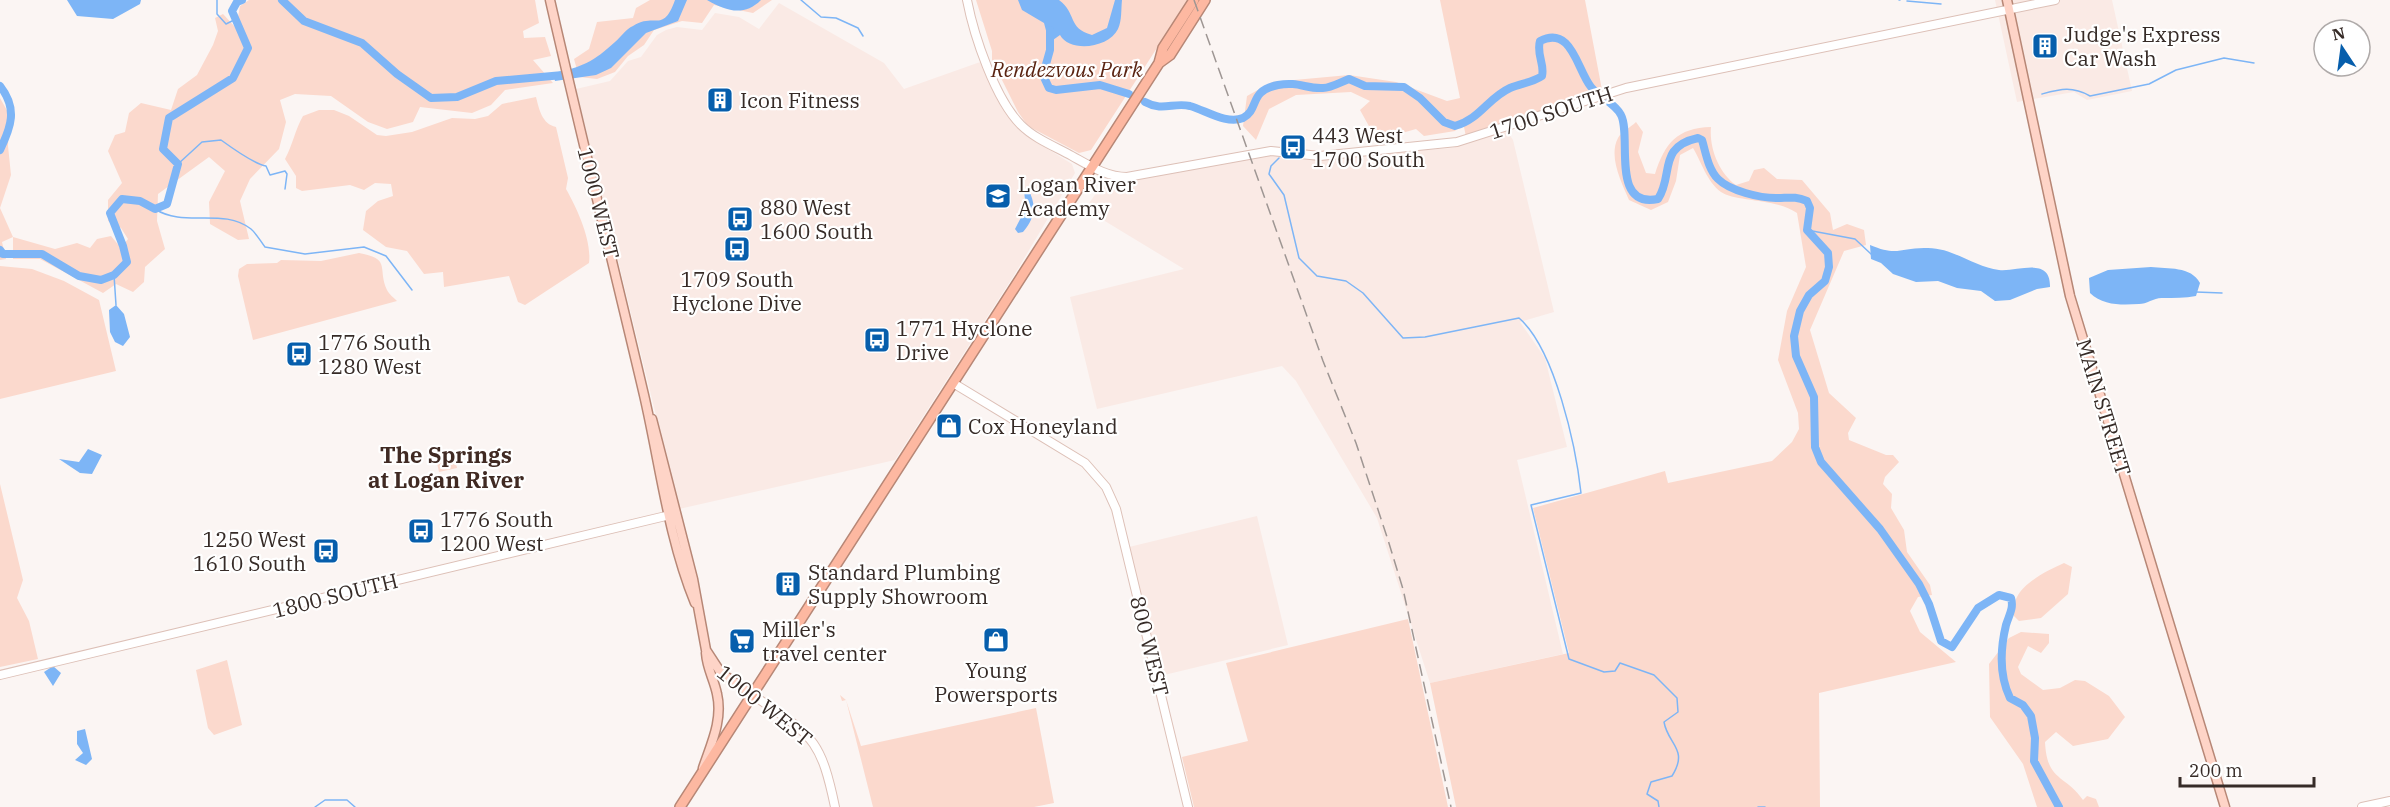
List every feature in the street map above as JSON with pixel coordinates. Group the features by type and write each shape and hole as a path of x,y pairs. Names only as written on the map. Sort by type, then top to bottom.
{"highway":[{"path":"680,807 1159,63 1163,48 1194,0"},
{"path":"1159,63 1170,55 1205,0"}],"main road":[{"name":"1000 WEST","path":"550,0 649,423 671,510 694,587 695,603"},
{"name":"MAIN STREET","path":"2007,0 2070,296 2153,562 2225,807"},
{"name":"1000 WEST","path":"647,407 657,430 686,580 695,603 706,650 721,674 753,695"},
{"path":"700,777 718,724 719,707 714,682 707,668 706,650"}],"street":[{"name":"1700 SOUTH","path":"967,0 982,51 1013,116 1023,127 1041,139 1092,167 1105,173 1127,177 1271,151 1320,156 1458,142 1626,88 2055,0"},
{"name":"800 WEST","path":"953,383 1085,463 1106,487 1116,509 1188,807"},
{"name":"1800 SOUTH","path":"0,675 673,514"},
{"name":"1000 WEST","path":"753,695 812,738 827,768 835,807"},
{"path":"2362,807 2390,801"}],"shaded area":[{"path":"1995,0 2112,0 2132,91 2087,100 2074,92 2017,102"},
{"path":"779,3 884,63 904,89 983,61 1013,122 1022,133 1072,164 1075,173 1013,277 895,460 679,509 576,89 610,81 628,61 641,57 657,35 666,30 677,27 702,30 715,13 739,17 759,29"},
{"path":"1507,131 1513,140 1554,312 1520,322 1545,358 1567,447 1517,460 1563,654 1430,683 1377,518 1296,381 1282,366 1097,409 1070,297 1184,269 1085,209 1106,179 1118,182 1272,154 1309,159 1452,148"},
{"path":"1257,516 1288,645 1160,676 1129,547"}],"green space":[{"path":"249,0 535,0 539,23 523,31 524,38 545,37 551,56 533,60 553,83 505,90 491,105 472,113 420,107 413,122 387,129 368,122 331,96 295,94 280,100 286,122 279,149 250,179 240,201 249,239 238,240 210,224 209,202 225,171 209,157 158,194 157,221 165,249 145,267 144,282 133,292 116,284 103,293 40,259 13,259 13,237 55,249 77,243 90,248 97,239 111,236 121,248 128,239 121,228 108,221 108,200 122,183 108,151 115,135 125,132 129,113 141,103 171,110 178,89 197,75 213,45 218,31 215,18 223,14 236,28 240,6"},
{"path":"650,0 772,0 753,13 714,5 702,23 682,21 654,30 644,45 628,56 615,72 597,79 579,77 574,59 589,49 597,22 633,18 636,8"},
{"name":"Rendezvous Park","path":"976,0 1188,0 1091,150 1079,153 1028,126 1018,112 992,60 992,51"},
{"path":"1440,0 1585,0 1602,90 1466,137 1463,122 1455,131 1424,136 1416,129 1395,135 1370,128 1360,110 1370,101 1351,92 1296,95 1269,109 1256,140 1243,126 1247,96 1272,82 1349,75 1396,82 1447,101 1460,98"},
{"path":"536,97 544,119 556,127 568,178 566,189 586,235 589,263 525,305 518,302 509,276 444,287 443,272 424,274 407,251 386,247 363,230 366,211 378,201 393,196 391,184 375,183 364,190 350,185 302,191 296,188 296,176 285,159 303,116 319,110 334,110 349,116 377,135 386,136 412,132 452,118 475,119 488,116 502,104"},
{"path":"0,98 9,114 8,146 11,175 0,208"},
{"path":"1636,122 1643,132 1638,152 1646,173 1655,174 1668,146 1681,134 1689,130 1711,127 1716,159 1725,174 1736,185 1749,181 1754,170 1764,168 1777,179 1802,180 1830,213 1833,230 1847,224 1864,230 1866,245 1844,251 1810,330 1829,393 1856,418 1848,433 1849,440 1886,455 1893,455 1899,462 1885,477 1883,484 1892,494 1891,508 1904,530 1907,552 1930,585 1932,595 1918,597 1910,611 1920,632 1956,662 1819,693 1820,807 1456,807 1430,683 1569,653 1533,508 1665,471 1668,483 1772,461 1792,442 1799,429 1798,413 1778,360 1787,311 1806,267 1797,213 1778,205 1721,192 1708,177 1693,148 1680,155 1676,181 1668,202 1651,210 1629,200 1617,170 1615,145 1619,136"},
{"path":"0,208 13,237 2,242 6,259 0,260"},
{"path":"359,253 376,258 380,262 387,290 397,301 253,340 238,276 239,269 247,264 277,263 281,260 321,261"},
{"path":"0,266 32,269 64,281 99,300 116,371 0,399"},
{"path":"455,458 457,468 439,472 437,463"},
{"path":"0,484 23,580 17,598 29,621 38,659 0,667"},
{"path":"2064,563 2072,567 2068,594 2041,618 2019,621 2014,616 2014,609 2021,591 2038,577"},
{"path":"1408,619 1448,807 1194,807 1182,757 1248,741 1226,663"},
{"path":"2021,632 2049,634 2049,643 2041,653 2028,646 2018,667 2021,674 2043,690 2060,688 2075,680 2085,681 2109,696 2125,717 2108,739 2073,746 2056,732 2045,742 2046,755 2053,771 2083,800 2087,796 2096,799 2099,807 2037,807 2023,764 1990,717 1989,664 2009,638"},
{"path":"227,660 242,725 214,735 208,728 196,670"},
{"path":"846,700 861,746 1036,708 1054,803 1034,807 873,807"}],"water":[{"path":"67,0 141,0 140,4 113,19 77,16"},
{"path":"675,0 687,0 678,21 646,33 611,68 596,75 555,81 553,73 580,66 594,59 630,27 641,22 662,19 671,10"},
{"path":"707,0 761,0 748,9 735,10 721,7"},
{"path":"1018,0 1059,0 1065,5 1075,24 1084,32 1092,35 1107,28 1115,0 1122,0 1120,22 1118,29 1107,40 1089,46 1080,46 1065,41 1060,35 1053,40 1048,38 1044,23 1022,10"},
{"path":"1028,189 1034,206 1032,216 1023,232 1018,233 1015,229 1026,208 1024,191"},
{"path":"1870,245 1894,251 1919,248 1937,249 1999,270 2039,269 2049,277 2050,287 2037,289 2010,300 1995,301 1981,291 1957,288 1938,281 1916,282 1893,274 1881,263 1871,259"},
{"path":"2151,267 2178,269 2191,274 2200,283 2196,296 2160,298 2142,304 2120,304 2101,300 2090,293 2089,278 2108,270"},
{"path":"116,305 124,314 130,337 123,346 115,342 110,332 109,310"},
{"path":"88,449 102,455 92,474 80,473 59,459 79,462"},
{"path":"53,666 61,673 53,686 44,672"},
{"path":"85,729 92,759 86,765 75,760 83,753 77,744 77,731"}],"waterway":[{"path":"217,0 217,14 226,24 236,19"},
{"path":"0,250 3,254 42,254 79,276 101,280 114,275 127,262 110,213 122,199 140,201 155,209 167,204 178,164 163,149 169,118 233,78 248,48 232,11 237,2 242,0"},
{"path":"282,0 304,21 362,43 397,74 431,98 457,97 496,81 563,75"},
{"path":"801,0 821,17 836,18 858,28 863,36"},
{"path":"1907,1 1941,4"},
{"path":"1050,30 1050,50 1043,75 1049,88 1056,90 1100,85 1129,94"},
{"path":"1145,102 1163,107 1190,106 1223,118 1237,120 1248,114 1262,91 1269,88 1291,84 1326,88 1349,79 1365,86 1404,87 1420,98 1444,122 1455,126 1478,114 1502,92 1542,76 1540,41 1551,38 1560,39 1567,44 1591,87 1621,115 1624,125 1628,182 1634,193 1643,199 1658,199 1663,190 1672,155 1685,142 1698,138 1702,140 1712,171 1723,183 1754,195 1807,201 1810,208 1807,230 1828,253 1829,267 1825,281 1809,295 1800,311 1794,336 1796,356 1814,397 1815,447 1821,462 1880,529 1919,584 1929,604 1941,641 1952,647 1978,608 1999,595 2011,598 2012,608 2006,625 2002,653 2002,671 2006,689 2010,698 2023,705 2031,716 2035,738 2034,761 2059,807"},
{"path":"2042,94 2066,89 2090,96 2149,84 2176,70 2224,58 2254,63"},
{"path":"0,86 6,94 11,110 10,126 0,150"},
{"path":"178,164 202,142 221,140 249,159 266,166 270,175 285,171 287,174 285,189"},
{"path":"1279,158 1271,166 1269,174 1284,195 1299,258 1317,276 1346,281 1363,293 1403,338 1425,337 1519,318 1532,333 1543,352 1562,400 1581,493 1531,505 1569,659 1604,672 1615,671 1620,663 1654,675 1677,698 1678,712 1664,722 1678,753 1677,767 1672,776 1651,782 1647,794 1658,801 1659,807"},
{"path":"155,209 178,217 228,219 240,223 251,229 265,247 305,254 364,247 386,256 412,290"},
{"path":"1807,230 1855,239 1871,254"},
{"path":"114,275 116,305"},
{"path":"2196,292 2222,293"},
{"path":"315,807 325,800 347,800 355,807"},
{"path":"1758,807 1765,807"}],"railway":[{"path":"1194,0 1323,361 1356,443 1388,540 1403,589 1451,807"}],"place":[{"name":"Judge's Express Car Wash","path":"2045,46"},
{"name":"Icon Fitness","path":"720,100"},
{"name":"443 West 1700 South","path":"1293,147"},
{"name":"Logan River Academy","path":"998,196"},
{"name":"880 West 1600 South","path":"740,219"},
{"name":"1709 South Hyclone Dive","path":"737,249"},
{"name":"1771 Hyclone Drive","path":"877,340"},
{"name":"1776 South 1280 West","path":"299,354"},
{"name":"Cox Honeyland","path":"949,426"},
{"name":"1776 South 1200 West","path":"421,531"},
{"name":"1250 West 1610 South","path":"326,551"},
{"name":"Standard Plumbing Supply Showroom","path":"788,584"},
{"name":"Young Powersports","path":"996,640"},
{"name":"Miller's travel center","path":"742,641"}],"district":[{"name":"The Springs at Logan River","path":"446,467"}]}
